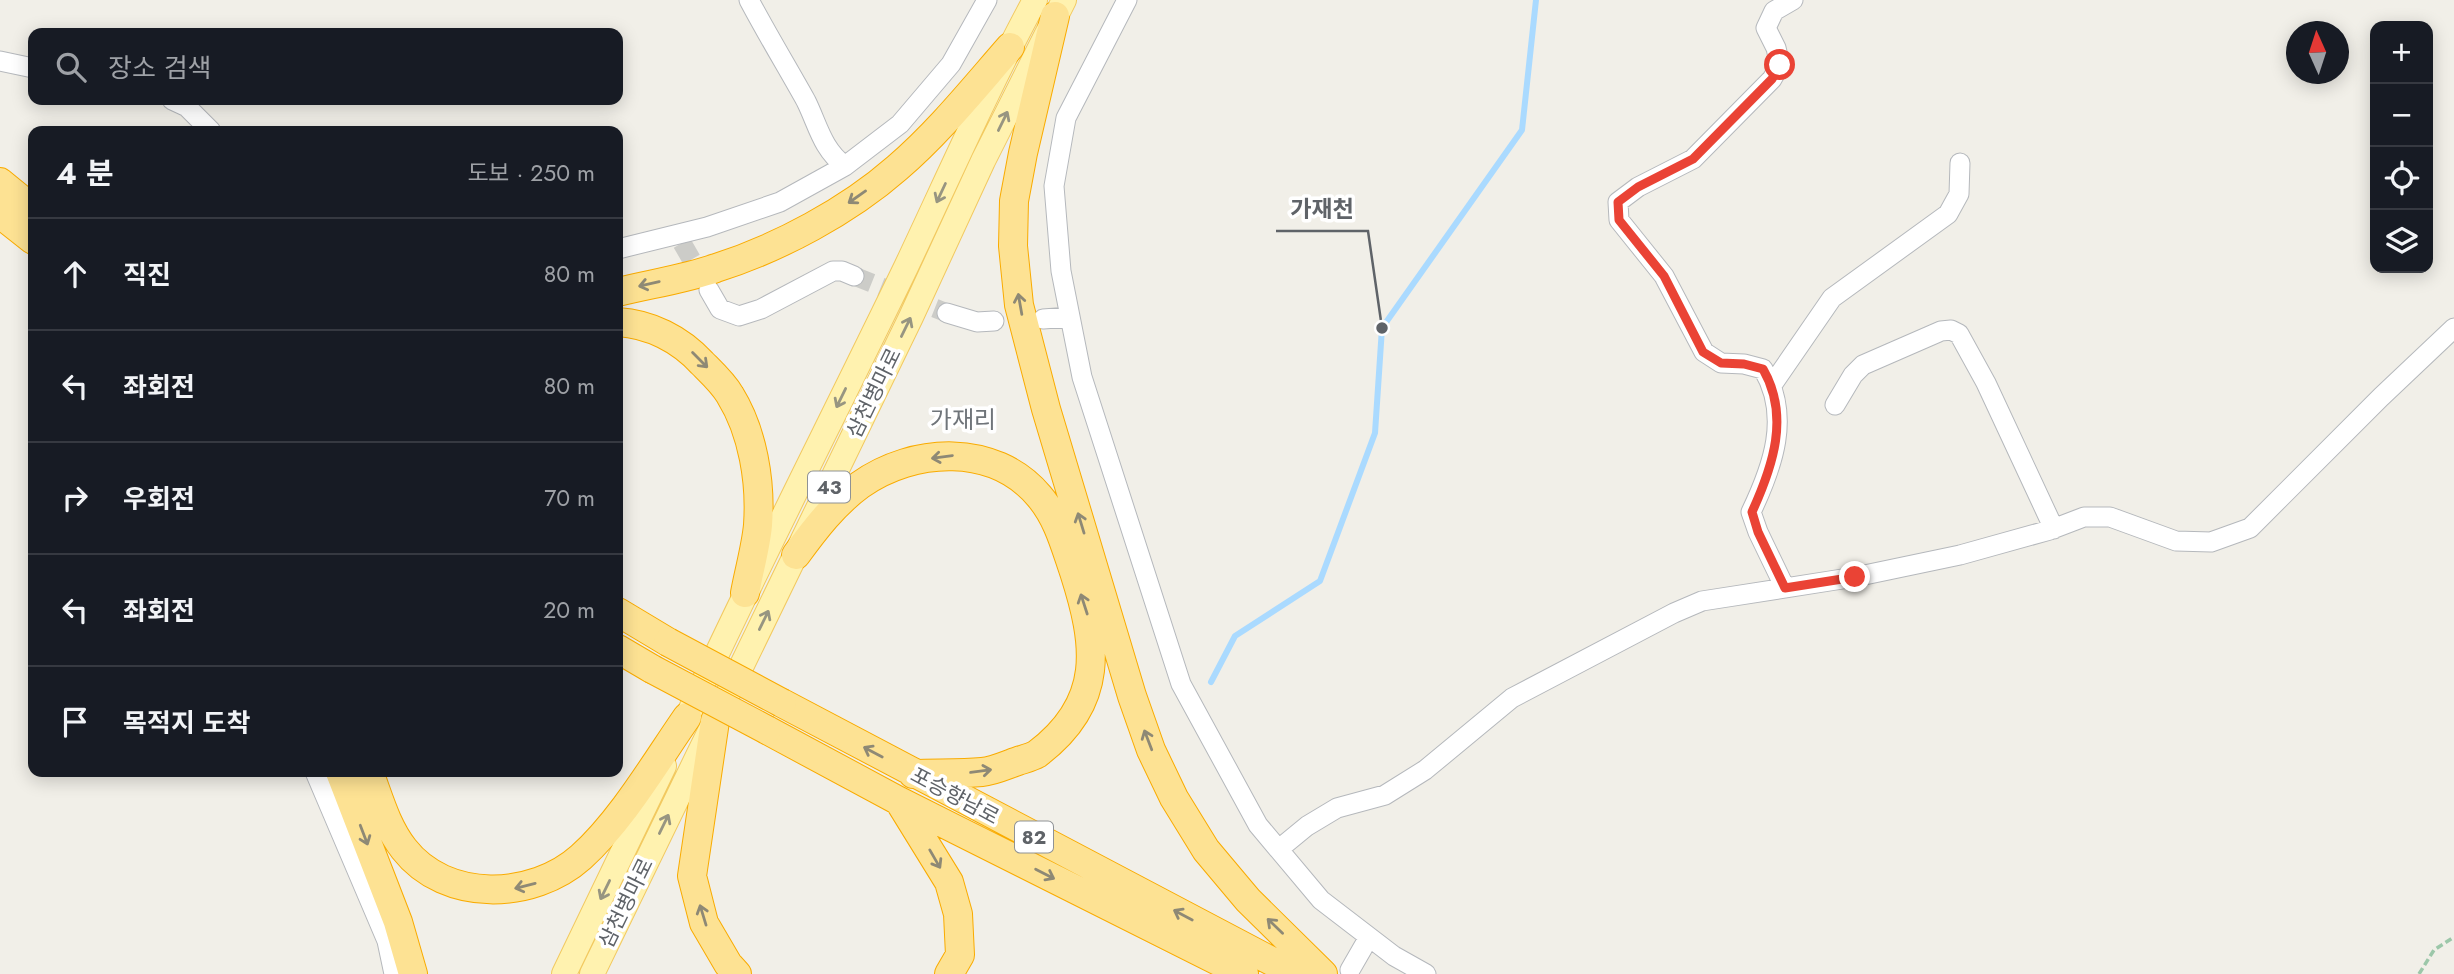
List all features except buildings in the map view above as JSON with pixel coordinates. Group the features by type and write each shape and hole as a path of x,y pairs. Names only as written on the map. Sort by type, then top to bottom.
{"highway":[{"path":"1051,5 1014,201 1013,246 1019,305 1043,398 1132,696 1151,750 1174,798 1214,860 1248,900 1337,972"},
{"path":"623,291 715,269 786,241 842,207 897,169 942,124 1010,47"},
{"path":"0,182 28,205"},
{"path":"0,214 28,236"},
{"path":"623,322 634,323 664,334 693,353 729,393 742,417 757,481 758,525 745,593"},
{"path":"796,555 823,518 861,485 888,470 920,460 953,455 976,457 999,465 1020,478 1039,496 1058,525 1087,615 1091,638 1086,691 1073,719 1036,755 984,772 913,774"},
{"name":"포승향남로","path":"623,615 913,774 1296,974"},
{"name":"포승향남로","path":"623,652 899,801 1244,974"},
{"path":"371,777 388,824 404,850 421,867 459,885 510,890 543,881 580,858 610,825 687,717"},
{"path":"715,721 692,876 704,923 728,964 737,974"},
{"path":"342,777 398,922 413,974"},
{"path":"899,801 949,882 958,914 960,956 949,974"}],"main road":[{"name":"삼천병마로","path":"564,974 1010,47 1051,5"},
{"name":"삼천병마로","path":"592,974 905,330 1051,5"}],"street":[{"path":"749,0 809,108 823,143 834,158 845,166"},
{"path":"623,248 680,238 780,202 845,166 900,124 926,94 951,64 987,0"},
{"path":"1127,0 1066,118 1054,186 1061,271 1082,377 1181,684 1258,825 1321,900 1394,956 1426,974"},
{"path":"1785,588 1758,532 1752,512 1775,452 1778,420 1772,385 1763,369 1744,364 1721,363 1703,352 1664,276 1619,220 1618,202 1638,187 1693,159 1772,79 1780,65 1776,48 1766,28 1774,11 1793,0"},
{"path":"0,61 28,67"},
{"path":"183,105 206,126"},
{"path":"1772,385 1832,298 1948,214 1959,194 1960,163"},
{"path":"709,290 720,309 739,316 761,309 833,271 854,276"},
{"path":"947,313 977,322 994,321"},
{"path":"1043,319 1070,317"},
{"path":"1279,849 1307,826 1337,808 1385,795 1425,770 1512,698 1702,601 1855,577 1960,555 2054,529 2084,517 2110,517 2176,541 2211,542 2250,528 2454,328"},
{"path":"1835,405 1853,375 1863,365 1941,331 1951,330 1959,334 1986,383 2054,529"},
{"path":"317,777 387,942 394,974"},
{"path":"1337,972 1369,937"}],"path":[{"path":"2419,974 2434,950 2454,937"}],"waterway":[{"path":"1211,682 1235,636 1320,581 1375,433 1382,328 1522,130 1536,0"}],"tunnel":[{"path":"682,243 704,281"},
{"path":"854,276 947,313"}],"place":[{"name":"가재천","path":"1382,328"}],"district":[{"name":"가재리","path":"963,420"}],"route":[{"path":"1780,65 1772,79 1693,159 1638,187 1618,202 1619,220 1664,276 1703,352 1721,363 1744,364 1763,369 1772,385 1778,420 1775,452 1752,512 1758,532 1785,588 1855,577"}]}
